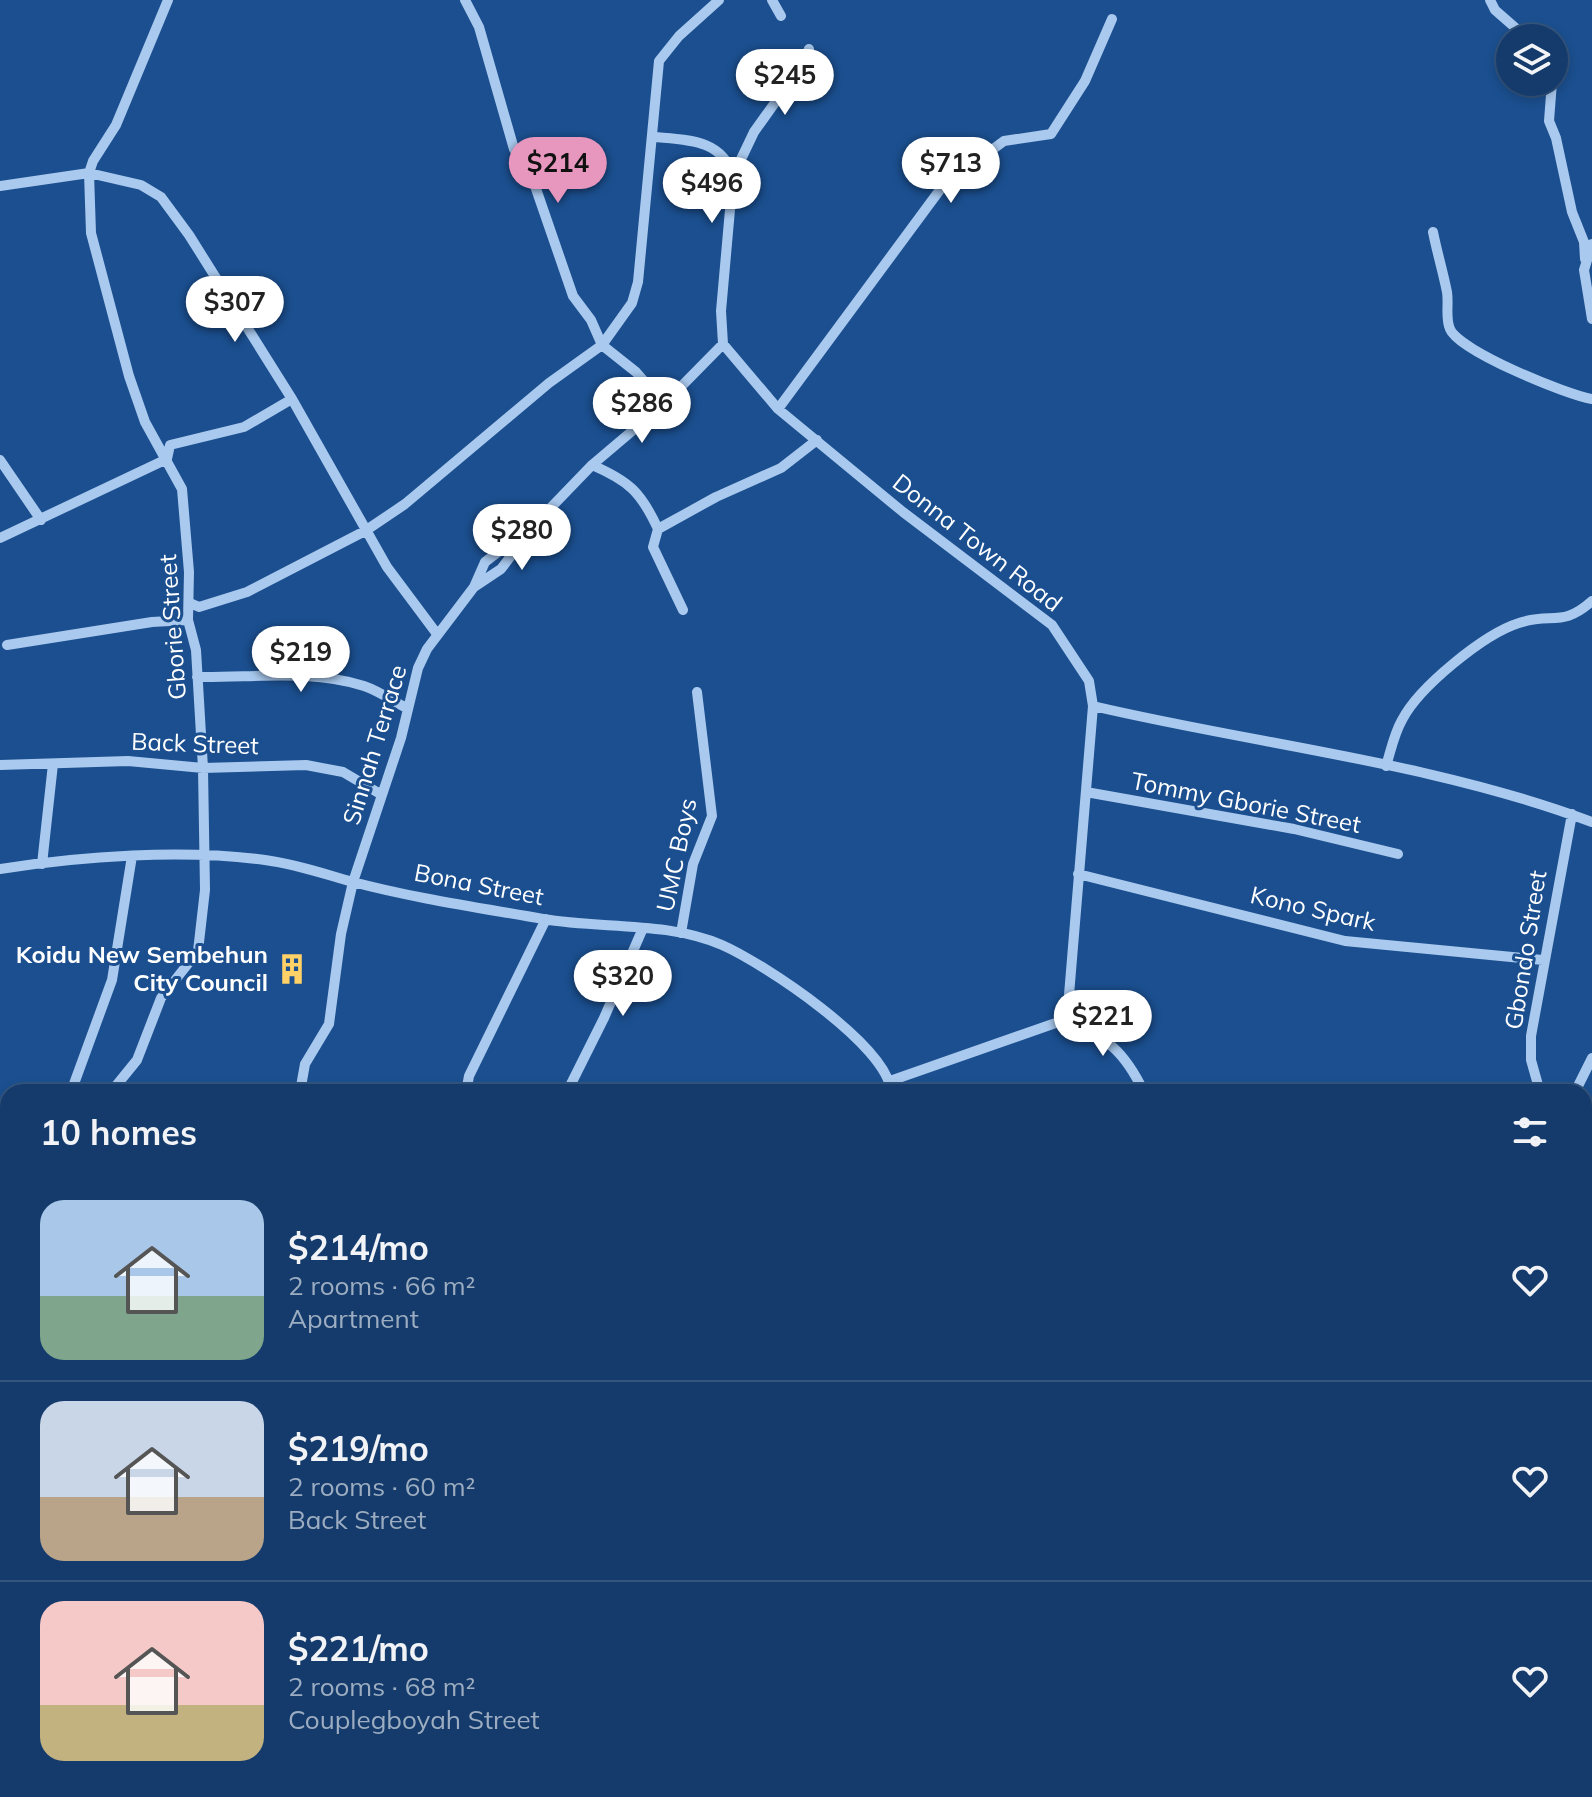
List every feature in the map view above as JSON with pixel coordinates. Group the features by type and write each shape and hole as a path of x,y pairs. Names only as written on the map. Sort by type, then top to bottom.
{"street":[{"path":"89,173 137,79 168,0"},
{"path":"465,0 479,27 514,149 533,180 573,296 591,320 602,345 636,372 664,404"},
{"path":"190,603 199,607 247,592 365,531 405,504 549,383 602,345 636,293 654,137 659,61 679,36 719,0"},
{"path":"772,0 781,16"},
{"path":"1490,0 1495,10 1511,24"},
{"path":"778,409 942,187 1004,141 1051,134 1085,81 1112,19"},
{"path":"733,176 754,132 801,66 809,49"},
{"path":"1551,96 1549,121 1556,138 1572,212 1584,242 1592,319"},
{"path":"536,523 592,465 664,404 723,344 721,311 733,176 729,161 712,146 654,137"},
{"path":"0,186 89,173 141,185 171,208 292,399 365,531 403,590 437,634"},
{"name":"Gborie Street","path":"89,173 91,233 129,376 145,422 182,489 190,603 188,620 196,650 203,768 205,857 198,951 161,998 137,1060 118,1084"},
{"path":"1433,232 1447,296 1450,330 1459,341 1511,370 1577,397 1592,399"},
{"path":"1585,259 1592,244"},
{"name":"Donna Town Road","path":"723,344 778,409 903,512 1052,625 1089,681 1093,706 1067,1019"},
{"path":"0,538 167,459 170,445 244,427 292,399"},
{"path":"658,529 705,502 781,468 817,440"},
{"path":"0,460 41,520"},
{"path":"592,465 618,476 643,496 658,529 653,547 683,610"},
{"name":"Sinnah Terrace","path":"474,587 501,569 536,523"},
{"name":"Sinnah Terrace","path":"301,1084 305,1064 329,1024 341,934 353,882 382,795 418,668 437,634 474,587 491,555 536,523"},
{"path":"1386,766 1403,718 1448,670 1511,626 1532,620 1568,619 1592,601"},
{"path":"7,645 152,622 188,620"},
{"path":"197,677 247,679 289,675 355,684 408,709"},
{"name":"UMC Boys","path":"681,933 693,864 712,816 697,692"},
{"path":"1093,706 1429,773 1592,822"},
{"name":"Back Street","path":"0,765 128,761 203,768 325,767 358,778 382,795"},
{"path":"42,864 53,764"},
{"name":"Tommy Gborie Street","path":"1086,792 1294,829 1398,854"},
{"name":"Gbondo Street","path":"1538,1084 1530,1049 1543,960 1572,814"},
{"path":"74,1084 112,980 121,944 132,856"},
{"name":"Bona Street","path":"0,869 132,856 264,860 353,882 546,919 681,933 722,945 820,1007 848,1030 888,1084"},
{"name":"Kono Spark","path":"1078,874 1345,941 1543,960"},
{"path":"468,1084 546,919"},
{"path":"571,1084 643,928"},
{"path":"895,1084 1067,1019 1112,1044 1127,1061 1140,1084"},
{"path":"1579,1084 1592,1058"}],"place":[{"name":"Koidu New Sembehun City Council","path":"292,969"}]}
